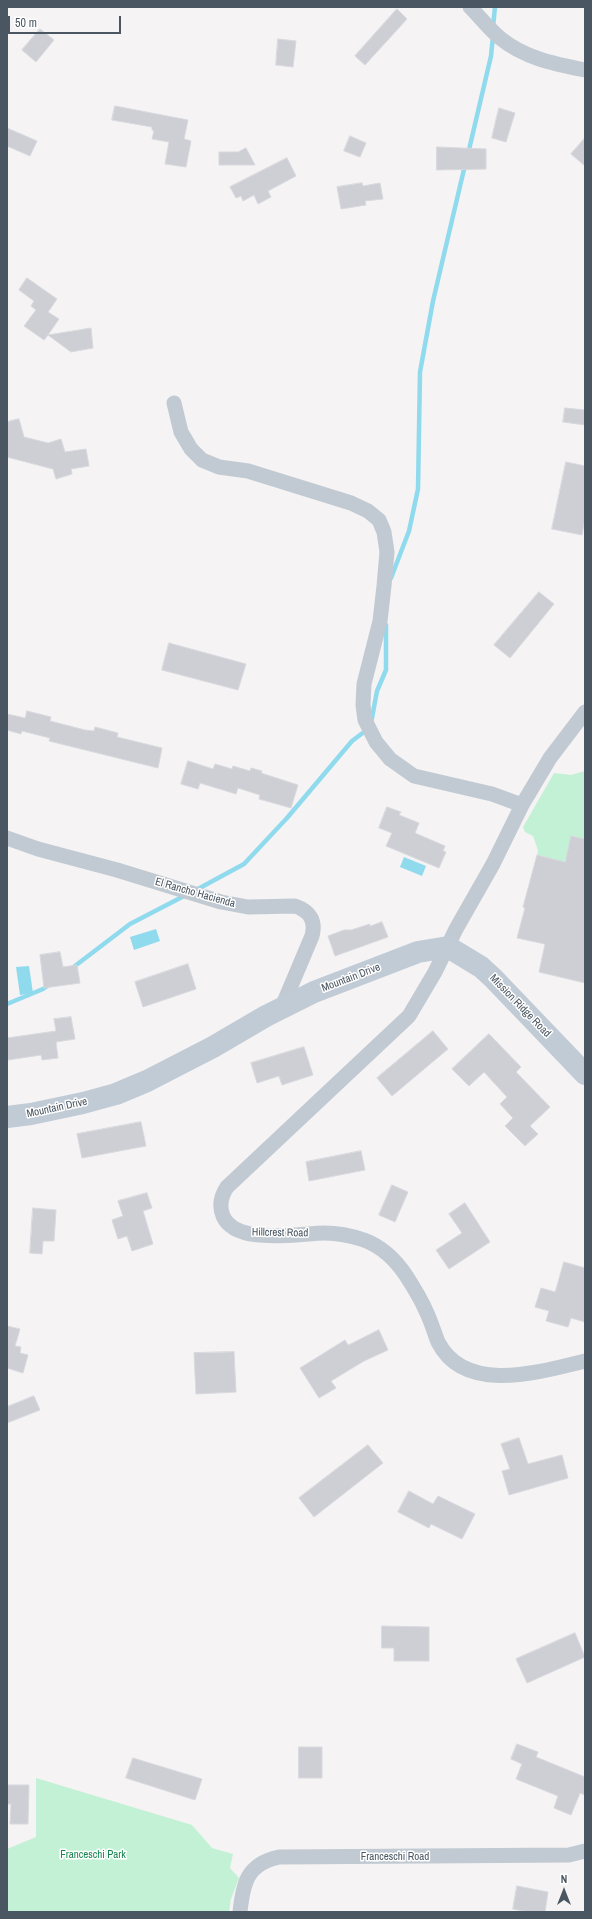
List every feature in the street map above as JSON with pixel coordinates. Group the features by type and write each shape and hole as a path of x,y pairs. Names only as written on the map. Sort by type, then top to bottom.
{"main road":[{"name":"Mountain Drive","path":"7,1117 31,1114 83,1103 116,1094 147,1082 282,1007 314,992 418,952 448,947"},
{"name":"Mission Ridge Road","path":"448,947 481,967 493,978 585,1074"}],"street":[{"path":"470,7 499,37 511,46 546,62 585,70"},
{"path":"174,403 181,432 191,449 202,460 219,467 248,471 351,503 368,511 379,520 384,532 387,552 380,621 364,684 363,705 365,720 373,737 390,759 414,776 492,794 522,805"},
{"path":"448,947 456,929 489,870 522,805 550,758 585,712"},
{"name":"El Rancho Hacienda","path":"7,838 221,902 248,907 295,906 303,908 309,913 313,920 314,928 282,1007"},
{"name":"Hillcrest Road","path":"448,947 409,1016 227,1187 222,1195 222,1212 228,1224 239,1231 266,1236 326,1233 341,1234 376,1246 398,1264 426,1310 438,1342 451,1358 463,1368 476,1373 496,1376 552,1369 585,1361"},
{"name":"Franceschi Road","path":"240,1912 242,1891 249,1875 262,1863 279,1857 570,1855 585,1851"}],"green space":[{"path":"585,771 585,839 571,836 565,862 537,855 538,850 533,836 525,832 523,827 554,773 571,775"},
{"name":"Franceschi Park","path":"36,1778 192,1825 212,1848 233,1854 230,1868 239,1878 231,1899 229,1912 7,1912 7,1849 36,1837"}],"water":[{"path":"404,857 426,866 422,876 400,867"},
{"path":"156,929 160,941 134,950 130,937"},
{"path":"29,966 33,993 20,995 16,967"}],"building":[{"path":"397,9 407,19 365,65 355,56"},
{"path":"40,29 54,40 36,62 22,50"},
{"path":"278,39 296,41 293,67 276,65"},
{"path":"115,106 188,120 184,139 191,141 186,167 165,164 169,142 152,139 154,131 152,130 152,127 112,120"},
{"path":"499,108 515,113 506,142 492,138"},
{"path":"7,128 37,141 30,156 7,146"},
{"path":"350,136 366,143 360,157 344,151"},
{"path":"585,138 585,166 571,154"},
{"path":"437,147 486,149 486,169 437,170"},
{"path":"246,148 255,165 219,165 219,152 238,152"},
{"path":"287,158 296,176 268,191 271,197 258,204 254,195 243,201 241,196 236,198 230,187"},
{"path":"362,183 363,186 380,183 383,199 365,201 366,205 341,209 337,187"},
{"path":"27,278 57,299 48,312 59,319 44,340 24,326 36,310 31,306 34,301 19,290"},
{"path":"91,328 93,348 71,352 48,335"},
{"path":"565,408 585,410 585,425 563,422"},
{"path":"19,419 24,437 48,443 61,439 65,452 86,449 89,466 71,469 72,474 56,479 53,469 7,457 7,422"},
{"path":"566,462 585,466 585,519 582,535 552,529"},
{"path":"539,592 554,604 510,658 494,645"},
{"path":"169,643 246,664 238,690 162,670"},
{"path":"27,711 51,717 50,721 85,730 94,731 95,727 118,733 117,737 162,748 158,768 49,741 50,738 22,731 21,734 7,730 7,714 25,718"},
{"path":"188,761 213,769 215,764 232,769 233,766 250,771 251,768 262,771 261,773 298,785 291,808 259,799 260,795 238,788 236,794 200,783 198,789 181,784"},
{"path":"387,807 401,812 399,815 419,823 415,833 445,846 443,851 446,852 439,868 386,846 392,833 379,828"},
{"path":"571,836 585,839 585,983 539,972 545,944 517,938 525,908 523,907 537,855 565,862"},
{"path":"382,922 388,937 335,956 328,936 344,930 351,930 370,924 370,926"},
{"path":"60,952 63,967 77,965 80,983 44,988 40,955"},
{"path":"188,964 196,989 143,1007 135,982"},
{"path":"71,1017 75,1039 56,1042 58,1058 42,1060 41,1055 8,1060 7,1038 56,1031 54,1019"},
{"path":"433,1031 448,1049 392,1096 377,1078"},
{"path":"489,1034 521,1067 516,1072 550,1107 530,1126 538,1134 525,1146 505,1126 513,1118 500,1104 507,1097 484,1072 469,1086 452,1069"},
{"path":"304,1047 313,1075 282,1085 279,1076 257,1083 251,1063"},
{"path":"141,1122 146,1146 82,1158 77,1134"},
{"path":"361,1151 365,1170 309,1181 306,1162"},
{"path":"392,1185 408,1192 395,1222 379,1215"},
{"path":"147,1193 152,1208 143,1211 153,1244 132,1251 127,1236 118,1239 112,1220 123,1216 118,1201"},
{"path":"465,1203 490,1242 449,1269 436,1250 462,1233 449,1214"},
{"path":"33,1208 56,1210 54,1241 43,1241 42,1254 30,1253"},
{"path":"564,1262 585,1268 585,1322 571,1318 568,1327 546,1321 549,1311 535,1307 541,1288 555,1292"},
{"path":"7,1326 20,1329 15,1346 21,1347 20,1353 28,1355 23,1373 7,1368"},
{"path":"379,1330 388,1350 364,1361 331,1381 336,1388 319,1398 300,1368 345,1340 348,1345"},
{"path":"234,1352 236,1392 196,1394 194,1353"},
{"path":"34,1396 40,1410 7,1423 7,1407"},
{"path":"519,1438 528,1464 562,1455 568,1478 509,1495 502,1471 510,1469 501,1444"},
{"path":"368,1445 383,1463 314,1517 299,1498"},
{"path":"409,1491 433,1504 438,1496 475,1514 462,1539 431,1524 429,1528 398,1512"},
{"path":"382,1626 429,1627 429,1661 394,1661 394,1648 382,1648"},
{"path":"575,1633 585,1657 527,1683 516,1659"},
{"path":"517,1744 538,1752 536,1757 585,1777 585,1795 580,1793 571,1815 554,1808 558,1796 516,1779 522,1764 511,1759"},
{"path":"299,1747 322,1747 322,1778 299,1778"},
{"path":"133,1758 202,1779 195,1800 126,1778"},
{"path":"7,1785 29,1785 28,1824 10,1824 11,1804 7,1804"},
{"path":"517,1886 548,1892 545,1912 528,1912 513,1909"}],"waterway":[{"path":"493,27 495,7"},
{"path":"468,154 491,56 493,36"},
{"path":"391,578 409,531 418,489 420,372 433,301 465,165"},
{"path":"371,723 377,691 386,670 386,625"},
{"path":"196,890 244,864 287,818 352,741 368,729"},
{"path":"71,969 130,924 186,895"},
{"path":"7,1004 49,985"}]}
